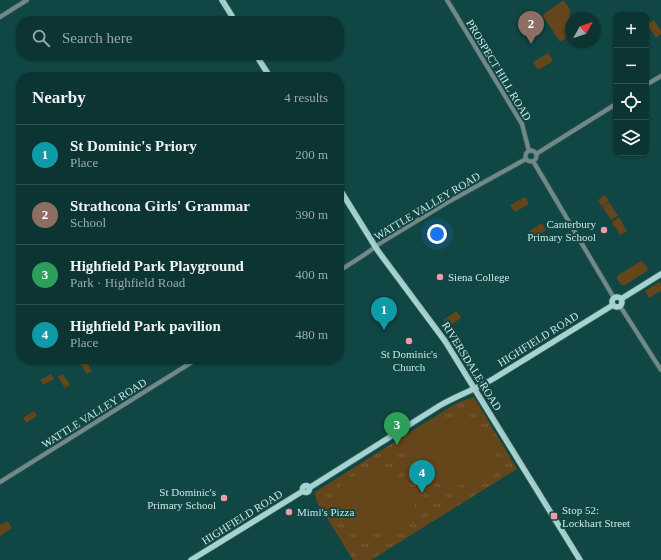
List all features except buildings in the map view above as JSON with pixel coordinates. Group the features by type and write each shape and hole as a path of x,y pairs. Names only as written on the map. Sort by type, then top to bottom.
{"main road":[{"path":"222,0 232,16"},
{"path":"259,60 267,72"},
{"name":"RIVERSDALE ROAD","path":"344,196 376,247 442,335 580,560"},
{"path":"621,299 622,303 620,306 616,307 613,305 612,300 614,298 618,297 621,299 661,274"},
{"name":"HIGHFIELD ROAD","path":"191,560 303,491 302,489 304,486 309,488 449,400 493,379 613,305"}],"street":[{"path":"0,17 27,0"},
{"name":"PROSPECT HILL ROAD","path":"447,0 522,124 529,151"},
{"path":"648,84 661,76"},
{"path":"536,154 613,106"},
{"path":"534,161 529,162 526,159 526,154 529,151 533,151 536,154"},
{"path":"534,161 537,157 536,154"},
{"name":"WATTLE VALLEY ROAD","path":"344,268 448,202 526,159"},
{"path":"534,161 614,298"},
{"path":"620,306 661,370"},
{"name":"WATTLE VALLEY ROAD","path":"0,482 190,364"}],"green space":[{"path":"564,1 570,9 570,12 565,12 565,39 560,42 543,16"},
{"path":"654,20 661,31 661,34 656,38 649,27 649,23"},
{"path":"548,53 553,61 538,70 533,62"},
{"path":"605,195 609,201 601,206 598,200"},
{"path":"525,197 529,204 515,212 510,205"},
{"path":"609,202 618,216 611,220 602,206"},
{"path":"619,217 627,231 620,235 612,222"},
{"path":"542,223 546,230 532,239 528,232"},
{"path":"641,261 648,269 647,271 625,285 621,285 617,276"},
{"path":"659,282 661,284 661,291 649,298 645,291"},
{"path":"457,311 461,318 448,327 443,320"},
{"path":"81,364 88,364 92,371 87,374"},
{"path":"51,374 54,379 43,385 40,380"},
{"path":"63,374 70,385 65,388 58,377"},
{"path":"474,397 517,469 371,560 353,560 316,500 315,492 447,409 459,402"},
{"path":"34,411 37,416 26,423 23,418"},
{"path":"444,422 459,422 478,428 492,442 496,451 497,459 495,467 489,475 472,483 452,485 432,478 417,467 409,453 410,445 415,437 424,429"},
{"path":"371,472 387,476 397,481 406,489 413,500 414,511 411,517 405,525 396,531 379,533 363,530 349,521 340,510 336,498 339,487 350,477"},
{"path":"7,521 12,528 0,536 0,525"}],"tram line":[{"path":"221,0 231,16"},
{"path":"260,60 268,72"},
{"path":"344,195 380,252 446,340 581,560"}],"place":[{"name":"Strathcona Girls' Grammar","path":"531,44"},
{"name":"Canterbury Primary School","path":"604,230"},
{"name":"Siena College","path":"440,277"},
{"name":"St Dominic's Priory","path":"384,330"},
{"name":"St Dominic's Church","path":"409,341"},
{"name":"Highfield Park Playground","path":"397,445"},
{"name":"Highfield Park pavilion","path":"422,493"},
{"name":"St Dominic's Primary School","path":"224,498"},
{"name":"Mimi's Pizza","path":"289,512"},
{"name":"Stop 52: Lockhart Street","path":"554,516"}]}
